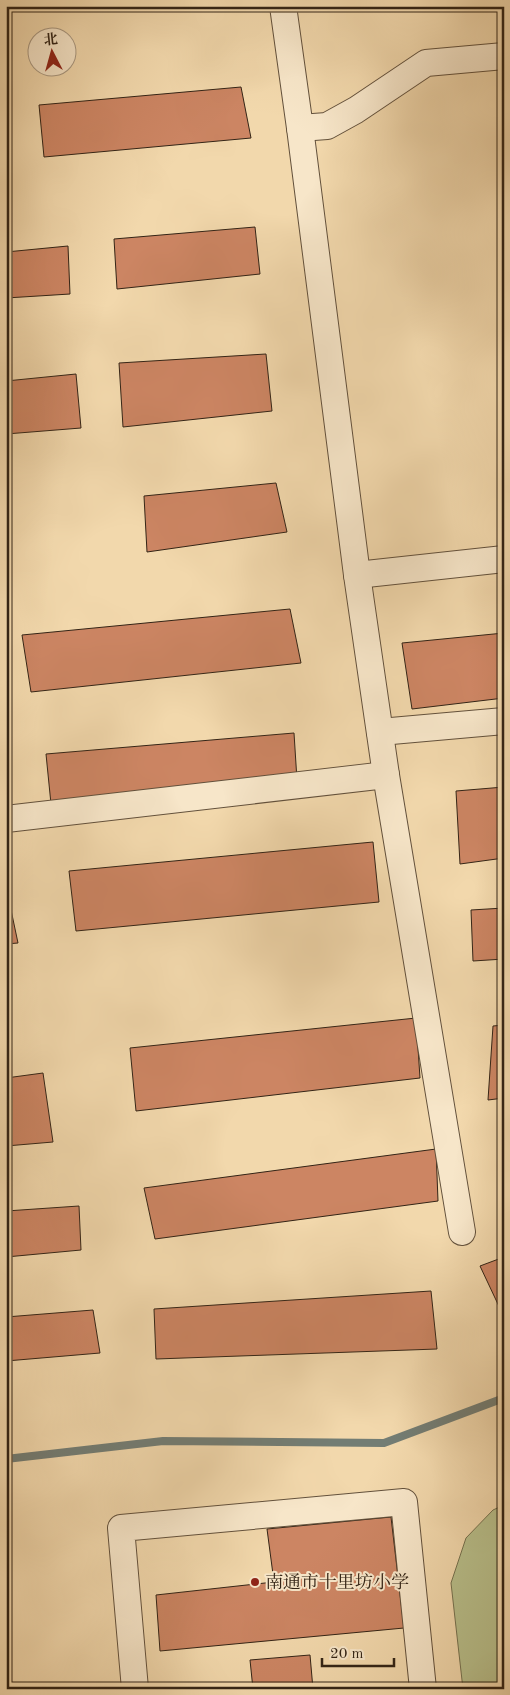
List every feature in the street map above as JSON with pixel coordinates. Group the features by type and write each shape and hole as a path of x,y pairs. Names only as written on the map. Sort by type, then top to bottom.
{"street":[{"path":"283,6 357,575 386,775 462,1232"},
{"path":"300,128 327,126 356,110 426,63 504,56"},
{"path":"357,575 504,559"},
{"path":"380,732 504,721"},
{"path":"6,819 386,775"},
{"path":"135,1689 121,1528 404,1502 423,1689 418,1689"}],"green space":[{"path":"504,1505 504,1689 463,1689 451,1583 466,1538 493,1510"}],"building":[{"path":"241,87 251,138 44,157 39,105"},
{"path":"255,227 260,274 117,289 114,239"},
{"path":"68,246 70,294 6,298 6,252"},
{"path":"266,354 272,411 123,427 119,363"},
{"path":"76,374 81,428 6,434 6,381"},
{"path":"276,483 287,532 147,552 144,496"},
{"path":"290,609 301,663 31,692 22,635"},
{"path":"504,633 504,698 412,709 402,643"},
{"path":"294,733 297,780 51,804 46,754"},
{"path":"504,787 504,858 460,864 456,791"},
{"path":"373,842 379,902 76,931 69,871"},
{"path":"7,891 18,943 6,944"},
{"path":"504,908 504,959 473,961 471,910"},
{"path":"416,1018 420,1078 136,1111 130,1048"},
{"path":"504,1025 504,1098 488,1100 493,1026"},
{"path":"43,1073 53,1142 6,1146 6,1078"},
{"path":"436,1149 438,1201 155,1239 144,1188"},
{"path":"79,1206 81,1250 6,1257 6,1211"},
{"path":"504,1257 504,1317 480,1266"},
{"path":"431,1291 437,1349 156,1359 154,1309"},
{"path":"93,1310 100,1353 6,1361 6,1317"},
{"path":"391,1517 404,1628 160,1651 156,1595 274,1582 267,1529"},
{"path":"310,1655 313,1689 253,1689 250,1660"}],"waterway":[{"path":"6,1459 163,1441 384,1443 504,1398"}],"place":[{"name":"南通市十里坊小学","path":"255,1582"}]}
